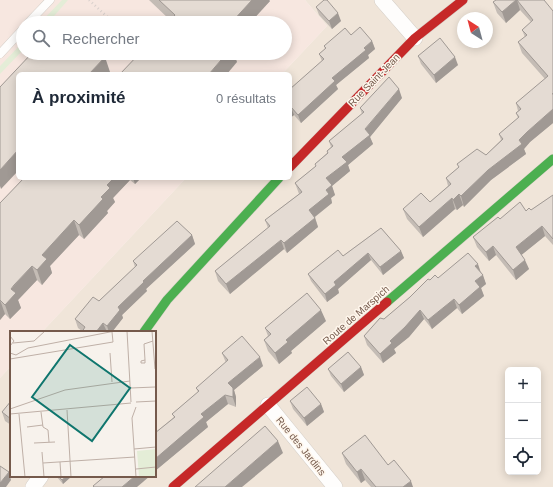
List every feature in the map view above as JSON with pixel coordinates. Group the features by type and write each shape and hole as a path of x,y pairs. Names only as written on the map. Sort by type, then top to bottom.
{"main road":[{"name":"Rue Saint-Jean","path":"292,165 414,38 463,0"},
{"name":"Route de Marspich","path":"173,487 553,159"},
{"path":"145,331 167,300 277,180"}],"street":[{"path":"382,0 414,38"},
{"name":"Rue des Jardins","path":"268,406 335,487"},
{"path":"33,487 40,477"}],"lane":[{"path":"35,16 50,0"},
{"path":"0,54 16,37"}],"path":[{"path":"89,0 106,16"}],"shaded area":[{"path":"0,0 305,0 327,26 284,72 16,72 16,180 184,180 43,331 10,331 10,367 0,378"},
{"path":"305,0 553,0 553,487 0,487 0,378 10,367 10,477 156,477 156,331 43,331 184,180 292,180 292,72 284,72 327,26"}],"green space":[{"path":"62,0 68,0 54,16 47,16"},
{"path":"16,49 16,57 0,74 0,66"}],"building":[{"path":"159,0 252,0 237,16 174,16 175,15"},
{"path":"324,0 327,0 338,13 329,21 316,7"},
{"path":"496,0 516,0 502,12 493,2"},
{"path":"517,0 544,0 553,11 553,109 519,140 522,144 488,170 461,196 459,194 453,200 452,198 419,227 403,209 421,193 430,202 451,184 446,178 459,167 457,164 477,149 486,155 503,139 499,134 519,117 516,113 521,109 516,103 548,76 518,42 527,35 522,30 533,20"},
{"path":"360,27 372,41 364,48 366,50 332,78 335,81 298,115 292,108 292,87 324,59 319,54 326,48 324,46 345,28 351,35"},
{"path":"440,38 455,57 434,75 418,56"},
{"path":"25,60 102,60 91,72 16,72 16,152 0,170 0,87"},
{"path":"133,60 221,60 211,72 122,72"},
{"path":"389,77 399,89 365,129 370,135 342,157 347,162 326,178 332,185 326,190 329,194 309,210 315,218 284,243 281,240 226,284 215,271 270,226 265,220 302,192 295,183 316,166 315,164 328,153 327,151 333,146 329,141 364,112 360,108"},
{"path":"22,180 112,180 107,185 110,188 101,197 103,199 79,225 74,220 42,255 47,259 37,270 32,266 14,285 11,289 16,293 5,305 0,300 0,203"},
{"path":"553,195 553,239 542,226 516,247 525,260 513,270 493,246 486,252 473,237 498,217 500,219 520,202 526,211 529,208 531,210"},
{"path":"177,221 192,235 143,281 144,282 118,307 120,310 107,326 103,323 97,331 83,331 85,327 75,319 93,297 99,301 137,265 133,261"},
{"path":"381,228 401,251 380,267 368,253 334,282 336,285 325,294 308,274 338,250 343,256"},
{"path":"468,253 478,264 475,266 483,275 475,281 480,287 459,305 454,299 428,320 420,310 390,341 392,343 380,354 364,336 380,318 384,319 410,297 428,279 430,280 435,275 438,278"},
{"path":"307,293 321,310 286,340 288,342 275,353 264,340 271,334 265,328"},
{"path":"242,336 260,357 228,383 233,388 233,397 225,395 201,414 204,417 156,458 156,432 175,417 172,414 199,391 196,388 228,360 222,353"},
{"path":"348,352 361,367 341,384 328,369"},
{"path":"307,387 321,404 304,418 290,401"},
{"path":"10,402 10,418 2,412"},
{"path":"265,426 278,441 225,487 195,487"},
{"path":"365,435 388,465 394,460 411,481 403,487 376,487 361,469 357,472 342,453"},
{"path":"0,466 9,472 0,483"},
{"path":"59,477 66,477 62,480"},
{"path":"104,477 134,477 122,487 93,486"}],"traffic: fast":[{"path":"387,302 553,159"},
{"path":"145,331 167,300 277,180"}],"traffic: jam":[{"path":"292,165 415,38 463,0"},
{"path":"173,487 387,302"}]}
